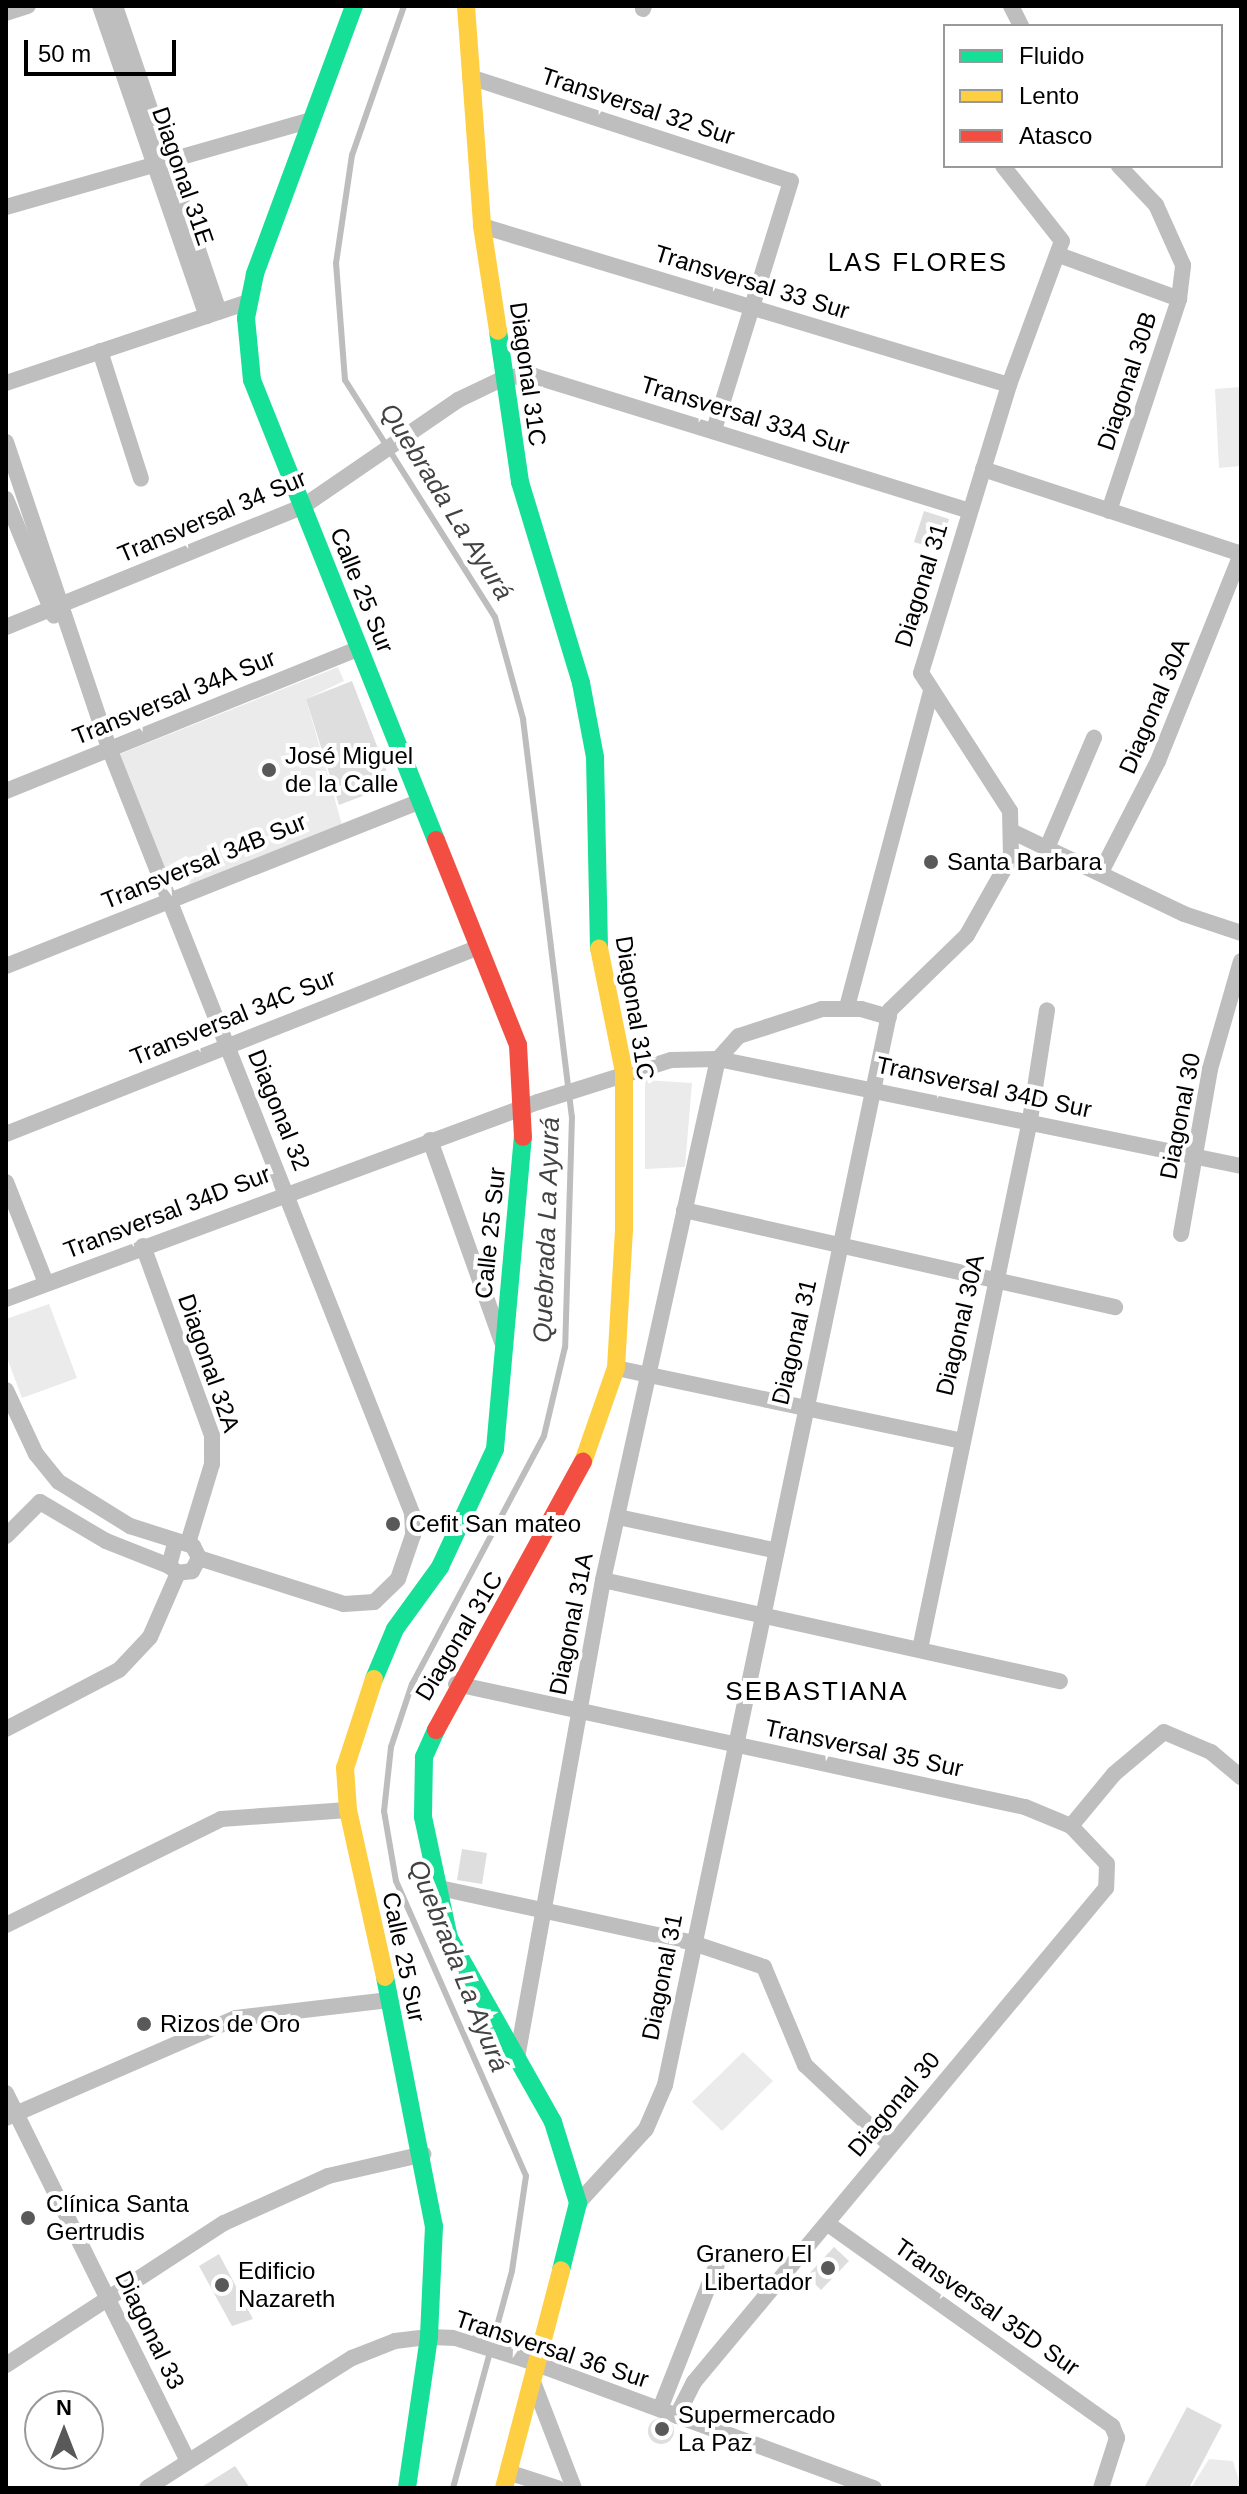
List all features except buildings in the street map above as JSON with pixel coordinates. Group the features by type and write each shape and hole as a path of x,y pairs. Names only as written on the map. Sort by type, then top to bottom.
{"main road":[{"name":"Diagonal 31C","path":"466,6 482,226 520,482 581,683 595,757 599,957 624,1072 616,1368 594,1445 564,1507 456,1684 424,1757 423,1817 435,1887 463,1971 553,2122 578,2203"},
{"name":"Calle 25 Sur","path":"353,7 307,121 248,302 252,380 518,1045 526,1106 495,1449 447,1554 395,1629 350,1738 348,1810 424,2154 434,2226 429,2337 407,2488"},
{"name":"Diagonal 31","path":"507,2480 578,2203"}],"street":[{"path":"6,13 28,6"},
{"name":"Diagonal 31E","path":"100,6 213,314"},
{"name":"Diagonal 31E","path":"115,6 161,167"},
{"path":"1011,6 1020,24"},
{"name":"Transversal 32 Sur","path":"470,77 791,181 751,307"},
{"path":"6,207 161,167 307,121"},
{"path":"1005,168 1059,233 1059,255 1179,299"},
{"name":"Diagonal 30B","path":"1109,511 1179,299 1183,265 1156,205 1121,168"},
{"name":"Transversal 33 Sur","path":"482,226 1009,385"},
{"name":"Diagonal 31","path":"578,2203 646,2129 659,2106 803,1407 841,1247 889,1017 895,1000 967,935 994,894 1015,833 1010,811 930,694 922,658 1009,385 1059,255"},
{"path":"6,383 248,302"},
{"path":"714,430 751,307"},
{"path":"100,351 141,479"},
{"name":"Transversal 33A Sur","path":"506,377 534,376 969,511"},
{"name":"Transversal 34 Sur","path":"6,627 302,507 379,460 458,400 506,377"},
{"name":"Diagonal 32","path":"6,442 56,607"},
{"path":"983,469 1241,554"},
{"name":"Diagonal 32","path":"6,499 56,607 412,1513 413,1535 398,1579 374,1602 344,1604 199,1558"},
{"name":"Diagonal 30A","path":"1101,872 1158,761 1241,554"},
{"name":"Transversal 34A Sur","path":"6,791 360,648"},
{"path":"847,1007 930,694"},
{"path":"1047,848 1094,738"},
{"name":"Transversal 34B Sur","path":"6,966 421,801"},
{"path":"1015,833 1184,914 1241,933"},
{"name":"Transversal 34C Sur","path":"6,1134 479,947"},
{"name":"Diagonal 30","path":"1181,1234 1210,1069 1241,961"},
{"path":"526,1106 624,1072 671,1060 718,1059 739,1036 847,1007 889,1017"},
{"name":"Diagonal 30A","path":"920,1649 959,1440 1030,1120 1047,1010"},
{"name":"Transversal 34D Sur","path":"718,1059 1030,1120 1241,1166"},
{"name":"Diagonal 31A","path":"517,2061 603,1580 718,1059"},
{"name":"Transversal 34D Sur","path":"6,1299 287,1192 526,1106"},
{"path":"430,1140 503,1347"},
{"path":"6,1182 46,1283"},
{"path":"684,1210 1115,1307"},
{"name":"Diagonal 32A","path":"6,1729 119,1670 150,1637 174,1569 168,1553 182,1544 212,1464 212,1436 143,1246"},
{"path":"616,1368 959,1440"},
{"path":"6,1390 36,1454 59,1482 102,1511 182,1544 199,1558 192,1571 174,1569 106,1541 40,1502 6,1536"},
{"path":"618,1517 773,1550"},
{"path":"603,1580 1060,1681"},
{"name":"Transversal 35 Sur","path":"456,1684 1025,1807 1071,1826"},
{"path":"1071,1826 1114,1774 1164,1732 1211,1752 1241,1777"},
{"path":"6,1925 221,1819 348,1810"},
{"name":"Diagonal 30","path":"677,2416 694,2382 1106,1888 1103,1856 1071,1826"},
{"path":"435,1887 693,1943 764,1967 805,2065 890,2145"},
{"path":"11,2116 236,2018 389,2000"},
{"name":"Diagonal 33","path":"6,2093 11,2116 187,2460"},
{"path":"6,2365 105,2296 280,2196 328,2176 424,2154"},
{"name":"Transversal 35D Sur","path":"828,2224 1116,2431 1101,2488"},
{"path":"660,2409 717,2264"},
{"name":"Transversal 36 Sur","path":"147,2488 352,2358 429,2337 456,2338 501,2352 534,2373 660,2409 874,2488"},
{"path":"534,2373 574,2488"},
{"path":"674,2376 694,2382"},
{"path":"507,2480 557,2488"}],"shaded area":[{"path":"1241,387 1241,466 1219,468 1215,389"},
{"name":"José Miguel de la Calle","path":"338,667 344,681 306,699 343,828 188,885 199,865 186,856 163,869 120,754"},
{"path":"645,1080 692,1083 685,1167 645,1169"},
{"path":"49,1304 77,1378 22,1398 6,1355 6,1319"},
{"path":"743,2052 773,2081 722,2131 692,2102"},
{"path":"1209,2459 1233,2461 1241,2488 1191,2488"}],"waterway":[{"name":"Quebrada La Ayurá","path":"404,6 352,155 336,263 345,380 495,617 523,719 572,1117 565,1347 544,1436 412,1684 391,1747 384,1811 396,1881 526,2176 512,2271 453,2488"}],"traffic: fast":[{"path":"354,6 255,274 246,318 252,380 436,840"},
{"path":"498,331 520,482 581,683 595,757 599,948"},
{"path":"374,1679 395,1629 440,1567 495,1449 523,1137"},
{"path":"436,1730 424,1757 423,1817 449,1938 553,2122 578,2203 561,2270"},
{"path":"385,1977 434,2226 429,2337 407,2488"}],"traffic: slow":[{"path":"466,6 482,226 498,331"},
{"path":"583,1462 616,1368 624,1231 624,1072 599,948"},
{"path":"374,1679 345,1768 348,1810 385,1977"},
{"path":"504,2488 561,2270"}],"traffic: jam":[{"path":"436,840 518,1045 523,1137"},
{"path":"436,1730 583,1462"}],"place":[{"name":"José Miguel de la Calle","path":"269,770"},
{"name":"Santa Barbara","path":"931,862"},
{"name":"Cefit San mateo","path":"393,1524"},
{"name":"Rizos de Oro","path":"144,2024"},
{"name":"Clínica Santa Gertrudis","path":"28,2218"},
{"name":"Granero El Libertador","path":"828,2268"},
{"name":"Edificio Nazareth","path":"222,2285"},
{"name":"Supermercado La Paz","path":"662,2429"}],"district":[{"name":"LAS FLORES","path":"918,263"},
{"name":"SEBASTIANA","path":"817,1692"}]}
